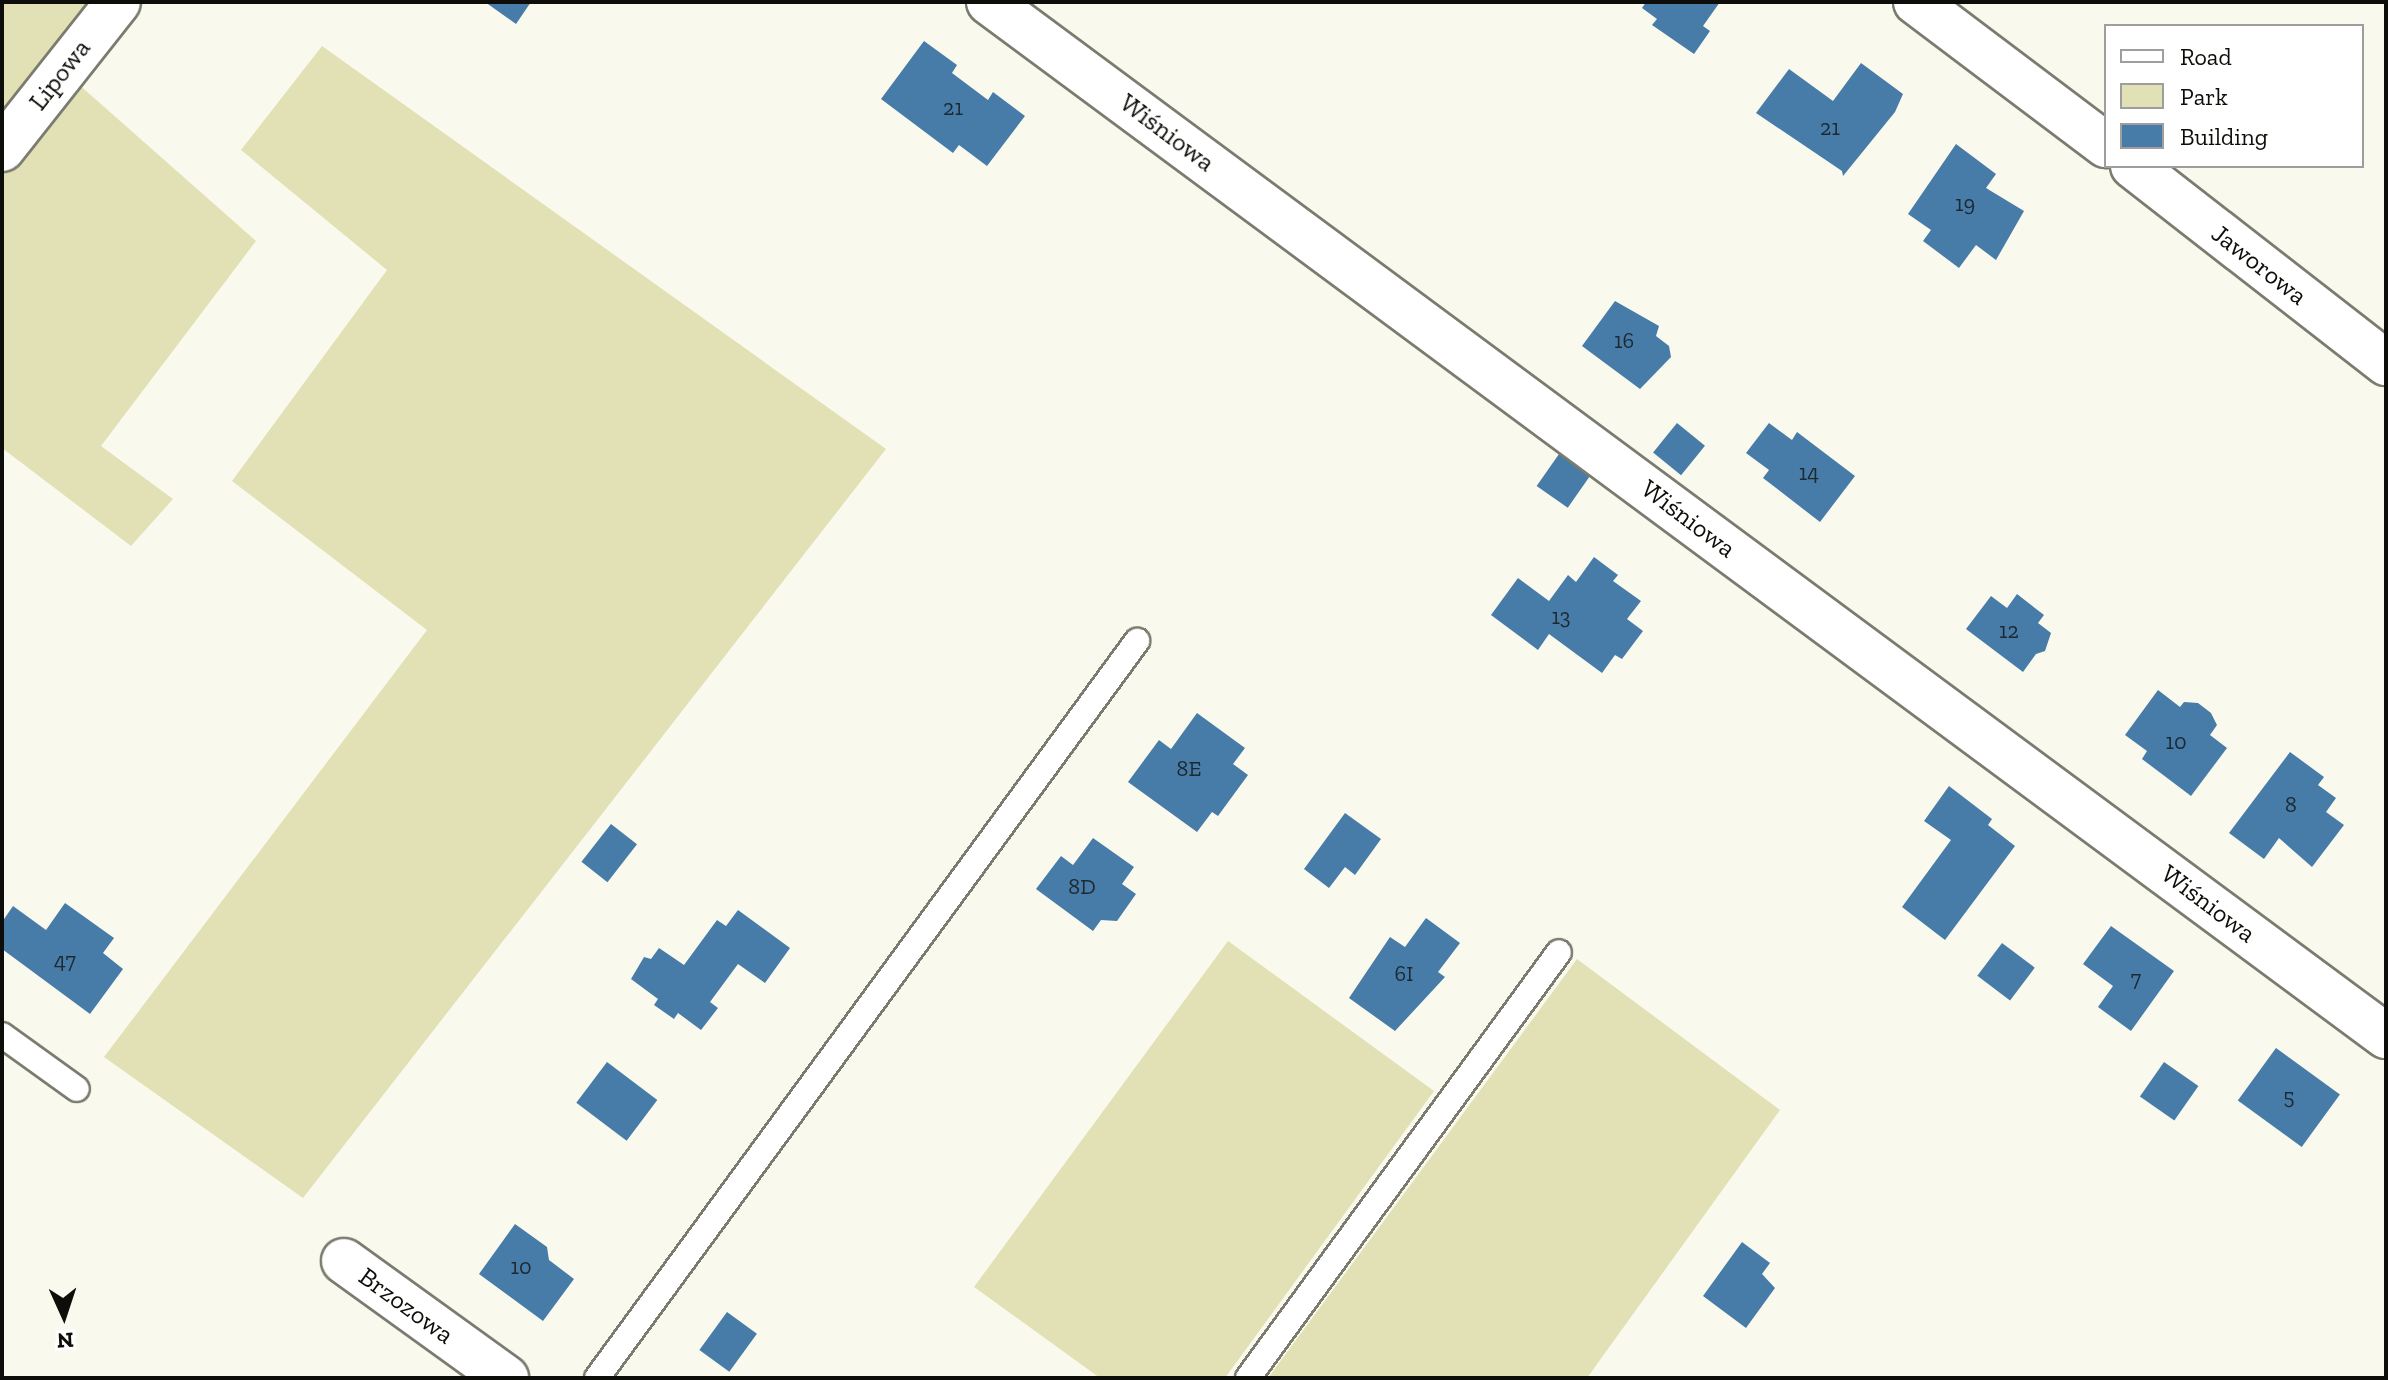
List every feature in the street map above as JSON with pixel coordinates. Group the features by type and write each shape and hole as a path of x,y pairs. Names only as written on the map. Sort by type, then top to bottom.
{"street":[{"name":"Lipowa","path":"2,149 118,2"},
{"name":"Wiśniowa","path":"989,2 2386,1036"},
{"path":"1916,2 2104,143"},
{"name":"Jaworowa","path":"2136,168 2386,363"},
{"name":"Brzozowa","path":"344,1261 506,1378"}],"lane":[{"path":"597,1378 1137,641"},
{"path":"1248,1378 1559,952"},
{"path":"2,1035 77,1089"}],"green space":[{"path":"2,2 97,2 2,117"},
{"path":"322,46 886,449 303,1198 104,1057 427,630 232,481 387,270 241,150"},
{"path":"76,82 256,241 101,446 173,499 131,546 2,448 2,174"},
{"path":"1228,941 1434,1091 1225,1378 1100,1378 974,1287"},
{"path":"1577,959 1780,1110 1587,1378 1268,1378"}],"building":[{"path":"485,2 531,2 516,24"},
{"path":"1646,2 1720,2 1703,26 1710,31 1694,54 1652,25 1657,19 1642,8"},
{"path":"924,41 957,65 952,73 988,100 993,92 1025,116 987,166 959,145 953,153 881,99"},
{"path":"1861,63 1903,94 1895,112 1843,176 1842,171 1756,113 1789,69 1833,101"},
{"path":"1956,144 1996,174 1986,188 2024,211 1996,260 1976,245 1959,268 1923,241 1931,230 1908,214"},
{"path":"1615,301 1659,326 1656,336 1669,346 1671,357 1640,389 1582,346"},
{"path":"1677,423 1705,446 1681,475 1653,453"},
{"path":"1769,423 1792,440 1797,432 1855,476 1820,522 1763,478 1769,470 1746,453"},
{"path":"1559,454 1590,476 1568,508 1537,486"},
{"path":"1594,557 1618,575 1613,581 1641,601 1627,619 1643,631 1622,659 1615,655 1602,673 1549,634 1538,650 1491,615 1518,578 1549,601 1568,575 1576,582"},
{"path":"2017,594 2044,615 2038,623 2051,633 2045,651 2036,654 2023,672 1966,629 1991,596 2007,608"},
{"path":"2158,690 2180,707 2184,702 2198,703 2211,713 2217,725 2210,735 2227,748 2191,796 2142,759 2147,751 2125,735"},
{"path":"1197,713 1245,748 1233,764 1248,775 1218,816 1212,812 1197,832 1128,782 1159,740 1171,749"},
{"path":"2290,752 2324,777 2318,785 2336,798 2326,812 2344,825 2312,867 2279,838 2264,859 2229,833"},
{"path":"1949,786 1992,819 1988,825 2015,846 1945,940 1902,907 1951,840 1924,821"},
{"path":"1345,813 1381,839 1355,875 1345,867 1329,888 1304,869"},
{"path":"611,824 637,844 607,882 581,862"},
{"path":"1093,838 1134,867 1122,884 1136,894 1117,921 1101,920 1093,931 1036,889 1061,856 1073,865"},
{"path":"65,903 114,938 103,953 123,969 90,1014 2,949 2,922 13,906 46,930"},
{"path":"738,910 790,948 765,983 738,964 710,1002 718,1008 701,1030 678,1013 674,1019 654,1005 658,999 631,979 644,957 651,959 659,948 684,965 717,920 726,926"},
{"path":"1426,918 1460,943 1438,972 1445,977 1395,1031 1349,998 1390,937 1405,947"},
{"path":"2111,926 2174,971 2131,1031 2098,1007 2113,986 2083,964"},
{"path":"2002,943 2035,968 2010,1000 1977,976"},
{"path":"2276,1048 2340,1094 2302,1147 2238,1101"},
{"path":"607,1062 657,1100 627,1141 576,1103"},
{"path":"2164,1062 2198,1086 2174,1120 2140,1096"},
{"path":"515,1224 547,1247 549,1260 574,1279 543,1321 479,1274"},
{"path":"1742,1242 1770,1263 1762,1274 1775,1288 1746,1328 1703,1296"},
{"path":"727,1312 757,1334 729,1372 699,1350"}]}
